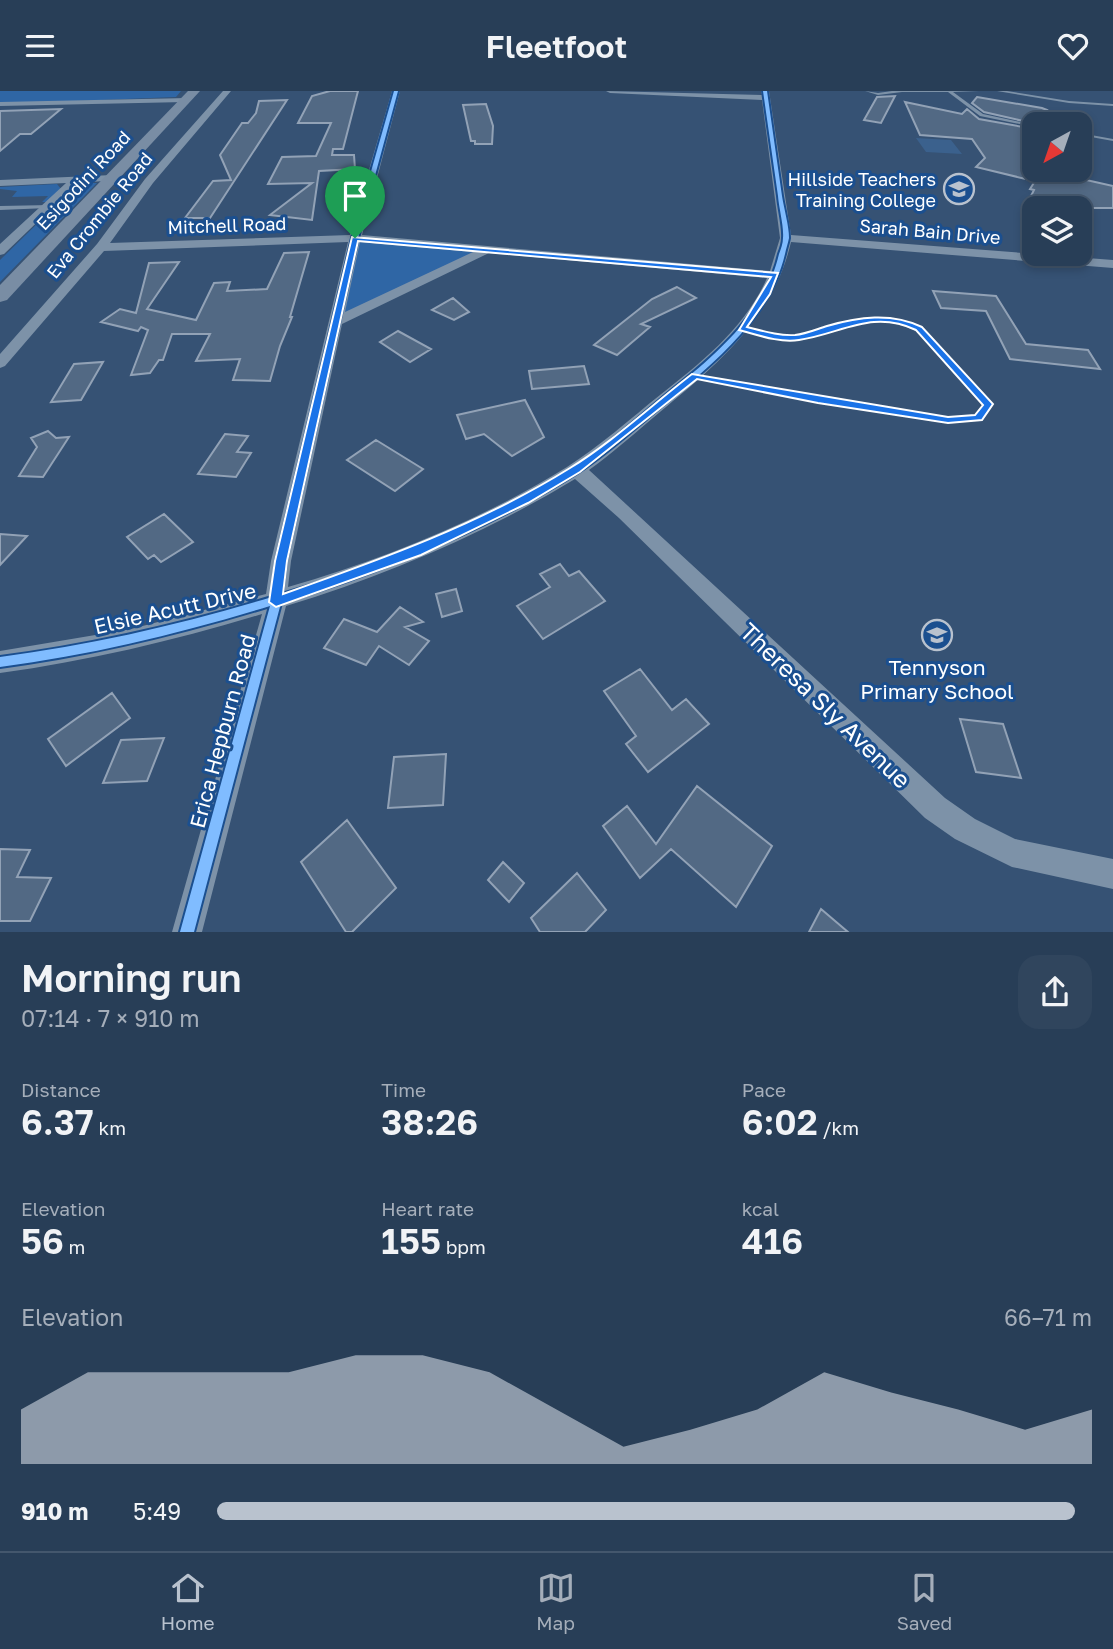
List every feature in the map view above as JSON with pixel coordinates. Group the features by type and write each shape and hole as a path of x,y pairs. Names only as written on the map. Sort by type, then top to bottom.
{"main road":[{"name":"Esigodini Road","path":"0,296 190,95"}],"street":[{"name":"Eva Crombie Road","path":"0,363 101,247 149,181 227,91"},
{"name":"Erica Hepburn Road","path":"187,932 276,602 281,561 355,238 396,91"},
{"path":"610,91 766,95"},
{"path":"0,104 190,95"},
{"name":"Elsie Acutt Drive","path":"0,661 152,634 276,602 416,552 524,500 576,469 695,376 742,328 766,294 783,258 786,237 766,95"},
{"path":"0,183 113,178"},
{"path":"1,248 75,180"},
{"name":"Sarah Bain Drive","path":"786,237 1113,264"},
{"name":"Mitchell Road","path":"101,247 355,238 775,275"},
{"path":"337,321 487,250"},
{"name":"Theresa Sly Avenue","path":"576,469 626,513 935,808 965,829 1012,853 1113,874"}],"lane":[{"path":"867,91 976,91"},
{"path":"999,91 1069,102 1113,105"},
{"path":"950,92 982,115 1022,123"},
{"path":"1092,137 1111,141"},
{"path":"0,208 48,206"},
{"path":"695,376 818,400 948,420 978,418 988,404 919,329 909,324 883,319 854,321 798,338 775,337 742,328"}],"shaded area":[{"path":"0,91 181,91 176,97 0,104"},
{"path":"916,138 951,140 962,154 926,152"},
{"path":"79,183 97,183 0,282 0,260"},
{"path":"57,184 61,189 48,202 42,202 48,196 12,197 17,191 0,189 0,187"},
{"path":"358,241 480,251 344,315"}],"building":[{"path":"330,91 358,91 343,149 333,149 332,155 354,155 355,169 319,171 312,220 270,215 312,183 268,184 282,157 316,156 331,123 298,123 312,96"},
{"path":"895,96 881,123 864,120 877,97"},
{"path":"977,97 1047,110 1022,112 1022,121 984,112 972,103"},
{"path":"287,100 210,218 185,218 213,181 231,180 220,155 242,123 248,123 256,113 259,101"},
{"path":"905,102 962,114 967,109 979,119 1022,127 1022,178 976,167 985,158 972,139 920,135"},
{"path":"486,104 493,126 492,144 475,144 475,141 471,141 463,105"},
{"path":"61,109 31,134 20,134 0,151 0,111"},
{"path":"1092,181 1113,186 1113,208 1092,208 1092,196 1031,196 1034,190 1030,189 1034,182"},
{"path":"309,252 292,317 270,381 233,380 240,359 196,361 210,334 172,334 163,360 159,360 150,373 131,375 148,330 141,327 138,331 101,322 120,309 136,313 149,263 179,262 147,309 196,320 214,283 230,282 227,291 267,289 284,253"},
{"path":"677,287 696,298 641,324 650,327 617,355 594,345 652,299"},
{"path":"933,291 996,296 1026,344 1088,350 1100,369 1010,359 986,311 941,308"},
{"path":"453,298 469,312 454,320 432,310"},
{"path":"398,331 431,349 410,362 380,342"},
{"path":"103,362 81,400 51,402 74,364"},
{"path":"584,366 589,384 532,389 529,371"},
{"path":"525,400 544,437 512,456 484,434 466,439 457,415"},
{"path":"48,431 56,438 69,437 43,477 19,476 37,447 31,438"},
{"path":"225,434 248,436 237,452 251,453 236,477 198,474"},
{"path":"376,440 423,469 395,491 347,460"},
{"path":"164,514 193,542 161,562 154,555 148,559 127,537"},
{"path":"0,534 27,536 0,565"},
{"path":"560,564 569,576 579,571 605,601 543,639 517,606 550,587 540,574"},
{"path":"456,589 462,611 442,617 436,594"},
{"path":"400,607 423,622 405,627 429,641 409,665 379,646 366,665 324,648 344,619 377,632"},
{"path":"640,669 672,710 686,699 709,724 648,772 626,744 636,736 604,691"},
{"path":"112,693 130,718 66,766 48,739"},
{"path":"960,719 1003,724 1021,778 976,772"},
{"path":"164,738 147,781 103,783 121,740"},
{"path":"446,754 443,805 388,808 394,757"},
{"path":"697,786 772,846 736,907 671,849 640,878 603,826 627,806 656,844"},
{"path":"347,820 396,888 352,932 346,932 301,862"},
{"path":"0,849 30,850 17,877 51,878 30,921 0,921"},
{"path":"503,862 524,883 509,902 488,880"},
{"path":"577,873 606,910 585,932 540,932 531,918"},
{"path":"821,909 848,932 809,932"}],"cycle path":[{"path":"187,932 276,602 281,561 355,238 396,91"},
{"path":"0,662 79,650 156,633 255,607 350,576 443,540 488,519 532,496 597,455 722,350 740,331 770,287 786,238 765,91"}],"place":[{"name":"Hillside Teachers Training College","path":"959,189"},
{"name":"Tennyson Primary School","path":"937,635"}],"route":[{"path":"355,238 775,275 766,294 742,328 775,337 798,338 854,321 883,319 909,324 919,329 988,404 985,412 978,418 948,420 818,400 695,376 576,469 524,500 416,552 276,602 281,561 355,238"}]}
